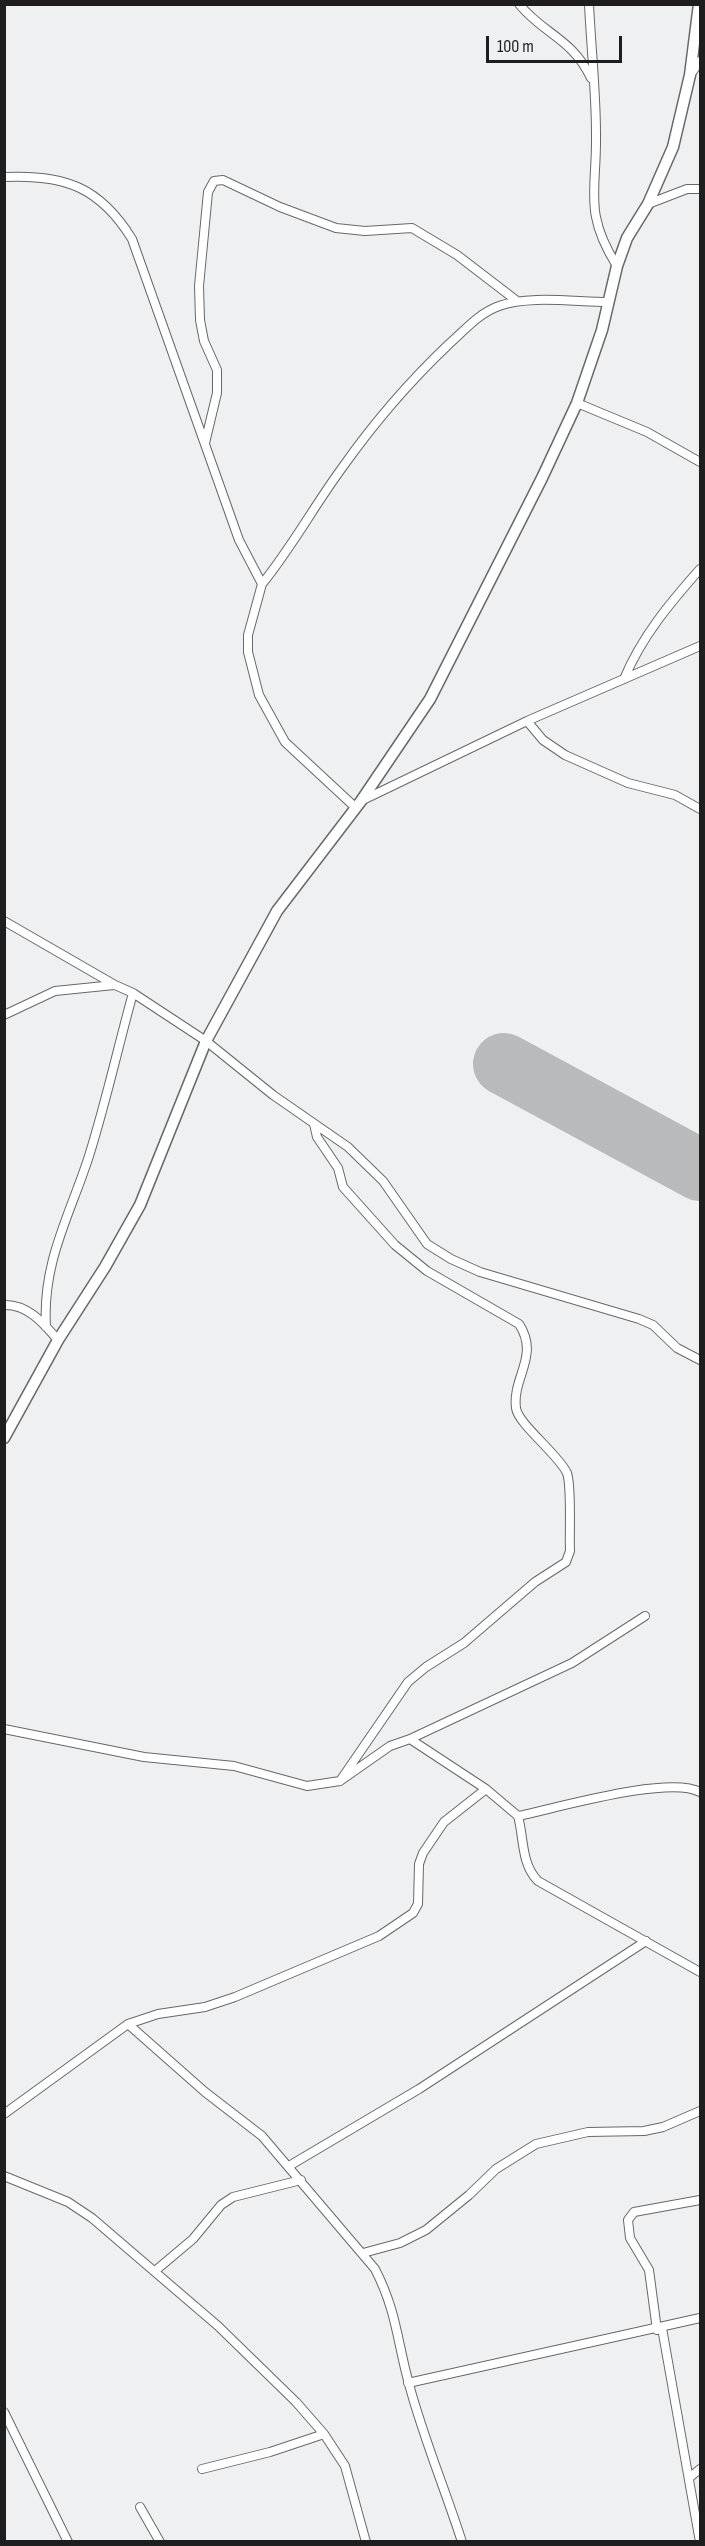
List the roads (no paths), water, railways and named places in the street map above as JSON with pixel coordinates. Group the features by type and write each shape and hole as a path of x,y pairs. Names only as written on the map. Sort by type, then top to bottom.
{"street":[{"path":"519,4 526,13 570,46 592,82"},
{"path":"589,4 596,135 592,179 594,213 600,234 617,266"},
{"path":"4,1438 58,1340 105,1267 141,1205 206,1041 277,911 359,804 430,699 542,478 577,403 602,330 617,266 627,238 648,204 673,147 690,75 699,4"},
{"path":"690,75 700,61"},
{"path":"4,177 51,177 74,183 101,201 119,218 132,239 248,561 262,584"},
{"path":"204,444 217,393 217,370 204,341 199,286 208,192 214,181 223,180 280,207 336,228 366,231 412,228 458,255 517,302"},
{"path":"648,204 687,189 700,189"},
{"path":"359,804 285,742 259,695 248,652 248,636 262,584 290,549 342,468 426,366 481,315 496,307 517,302 608,302"},
{"path":"577,403 647,432 700,462"},
{"path":"624,679 635,651 660,614 700,569"},
{"path":"359,804 527,722 700,646"},
{"path":"527,722 543,740 565,755 628,783 675,795 700,809"},
{"path":"4,921 133,993 206,1041 252,1079 348,1146 394,1195 427,1245 451,1259 519,1284 572,1297 639,1319 653,1325 677,1348 700,1360"},
{"path":"4,1015 55,991 115,985"},
{"path":"46,1327 45,1300 48,1276 65,1216 97,1127 133,993"},
{"path":"314,1124 317,1137 338,1168 343,1187 395,1245 427,1271 519,1324 527,1336 528,1350 516,1402 517,1414 559,1461 568,1478 570,1551 566,1562 535,1582 464,1643 426,1667 408,1683 340,1781"},
{"path":"4,1305 12,1305 28,1311 58,1340"},
{"path":"4,1729 144,1757 234,1766 307,1786 340,1781 390,1746 410,1739 572,1662 645,1616"},
{"path":"410,1739 486,1789 519,1816 525,1857 537,1881 700,1972"},
{"path":"519,1816 624,1793 676,1786 700,1792"},
{"path":"4,2114 128,2024 158,2013 205,2007 236,1997 379,1936 413,1912 418,1904 419,1864 423,1853 444,1822 486,1789"},
{"path":"289,2166 419,2089 646,1941"},
{"path":"128,2024 205,2092 262,2136 375,2269 388,2294 396,2320 408,2384 462,2541"},
{"path":"363,2253 400,2243 426,2230 469,2195 496,2169 536,2144 581,2133 644,2131 663,2127 700,2111"},
{"path":"4,2176 68,2202 92,2218 218,2326 324,2434 345,2466 366,2541"},
{"path":"154,2271 193,2239 221,2205 233,2197 301,2180"},
{"path":"700,2200 634,2212 628,2220 630,2238 649,2270 700,2541"},
{"path":"408,2384 700,2318"},
{"path":"4,2412 68,2541"},
{"path":"202,2469 270,2452 324,2434"},
{"path":"689,2478 700,2469"},
{"path":"141,2507 160,2541"}]}
